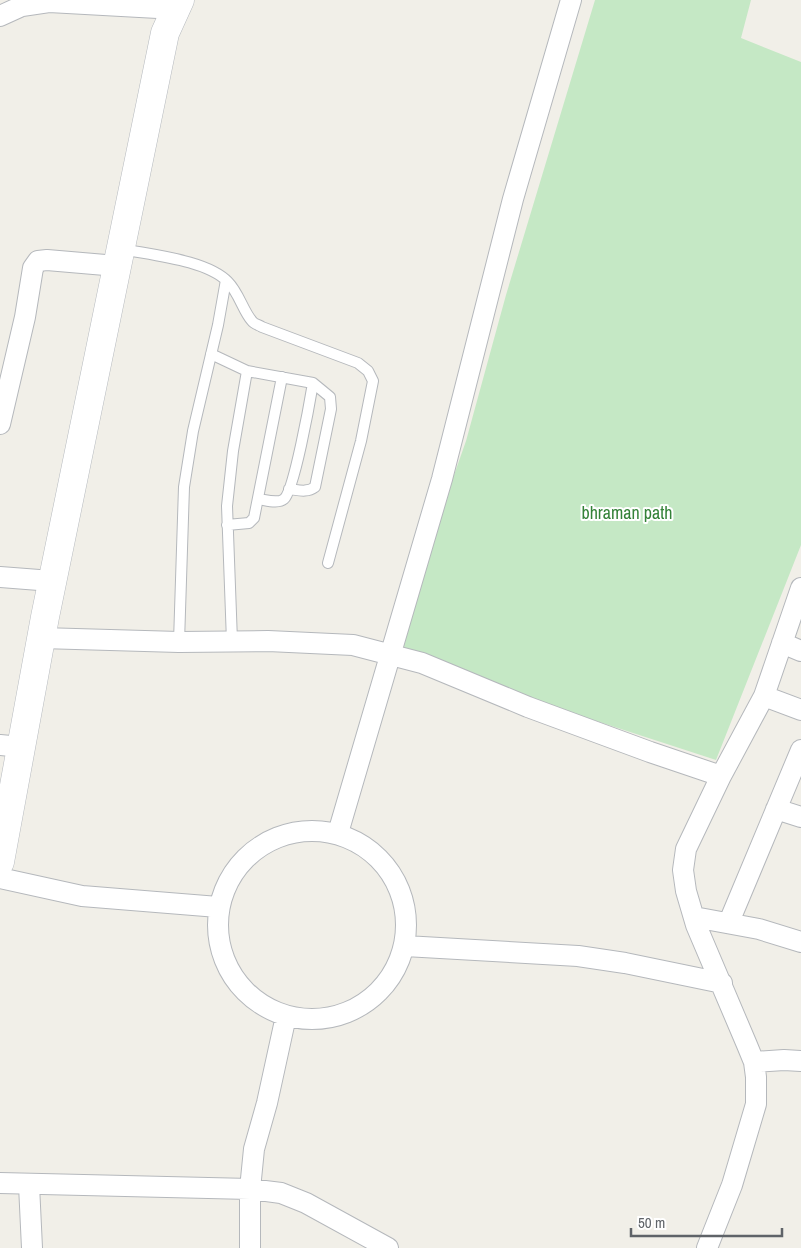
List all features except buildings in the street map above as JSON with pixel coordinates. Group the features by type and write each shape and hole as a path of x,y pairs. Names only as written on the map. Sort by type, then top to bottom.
{"street":[{"path":"338,833 442,478 513,200 572,0"},
{"path":"0,16 20,3 178,4 165,33 41,638 10,746 0,862"},
{"path":"0,424 25,317 33,268 38,261 119,257"},
{"path":"0,577 52,581"},
{"path":"707,1248 732,1185 756,1104 756,1077 754,1062 694,916 684,884 683,870 686,849 721,776 764,696 801,588"},
{"path":"41,638 179,642 329,642 353,645 390,653 422,663 528,707 721,776"},
{"path":"782,643 801,651"},
{"path":"764,696 801,710"},
{"path":"729,922 801,750"},
{"path":"776,808 801,817"},
{"path":"312,830 338,833 357,841 374,853 388,868 399,885 405,905 407,925 405,946 393,974 373,997 346,1013 316,1019 286,1016 264,1006 245,992 231,974 221,953 217,930 218,907 227,882 242,861 262,844 286,834 312,830"},
{"path":"0,878 82,896 218,907"},
{"path":"694,916 759,929 801,942"},
{"path":"405,946 578,956 624,963 722,983"},
{"path":"250,1248 250,1189 254,1149 267,1103 286,1016"},
{"path":"754,1062 799,1056"},
{"path":"0,1183 250,1189 281,1193 306,1203 388,1248"},
{"path":"29,1184 32,1248"}],"lane":[{"path":"119,257 200,265 226,280 234,289 252,321 262,327 358,363 368,371 373,381 361,441 328,563"},
{"path":"179,642 184,487 193,431 226,280"},
{"path":"210,354 247,371 314,383 330,397 331,409 315,487 305,491 289,489"},
{"path":"232,641 227,506 232,451 247,371"},
{"path":"227,525 249,524 254,518 282,377"},
{"path":"258,499 276,501 283,500 287,495 314,383"}],"green space":[{"name":"bhraman path","path":"595,0 751,0 741,38 801,62 801,545 716,760 391,654 466,441 506,295"}]}
